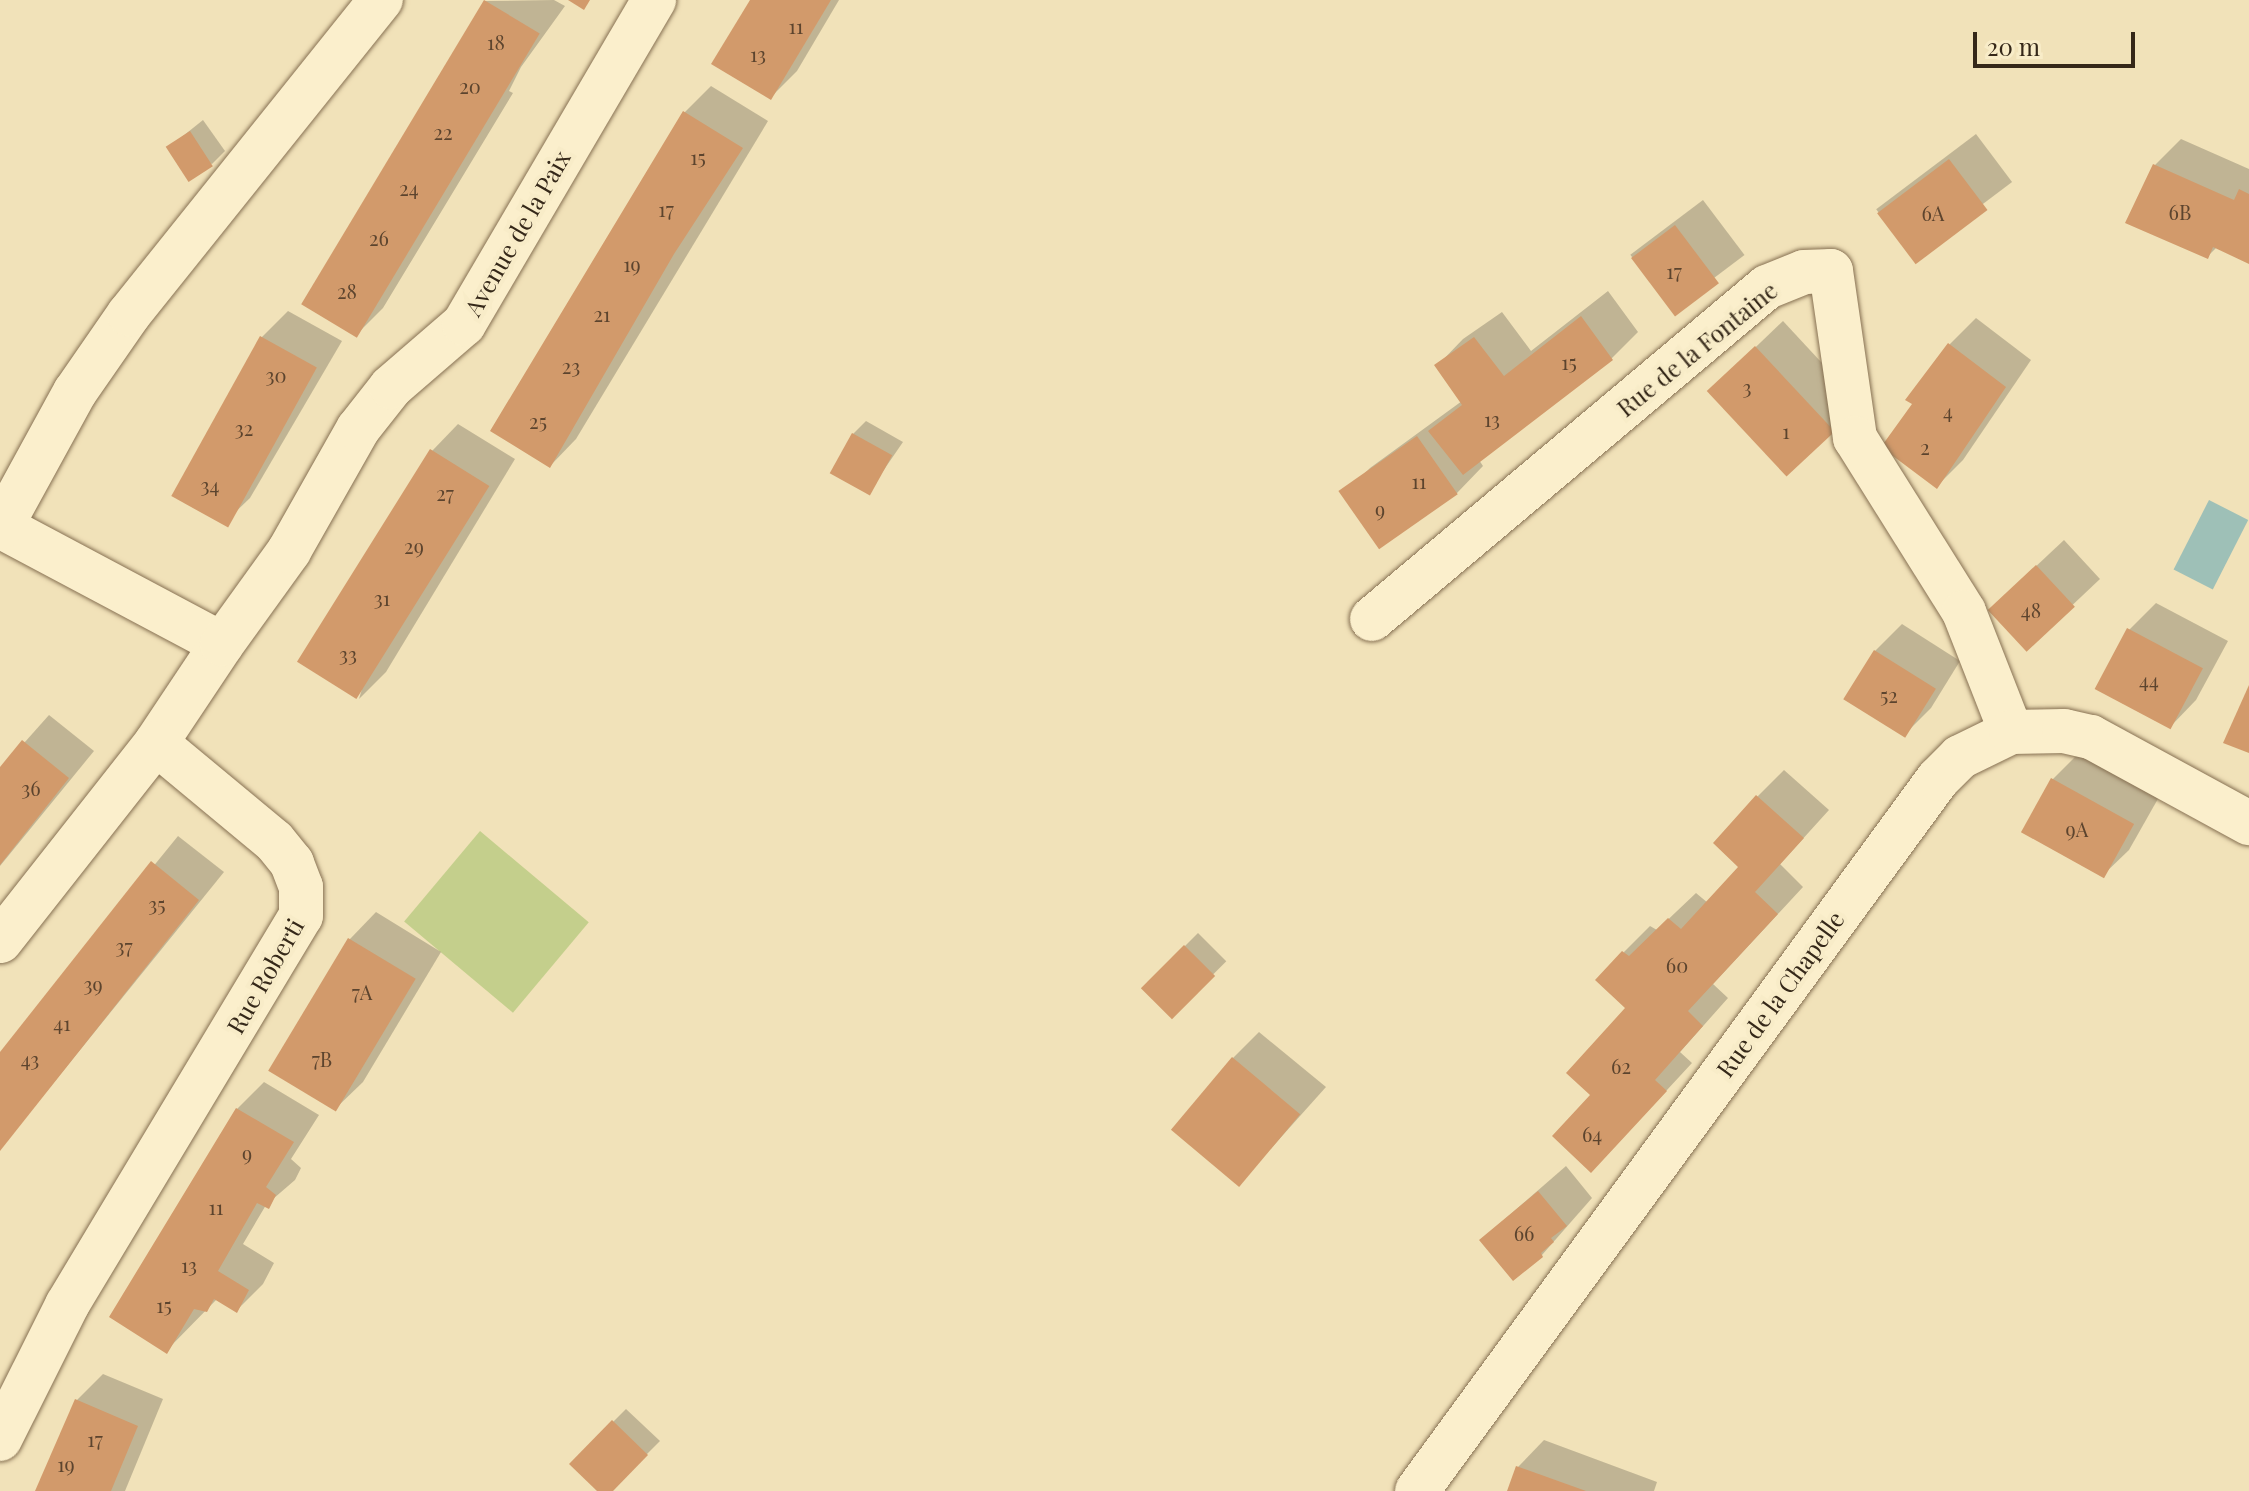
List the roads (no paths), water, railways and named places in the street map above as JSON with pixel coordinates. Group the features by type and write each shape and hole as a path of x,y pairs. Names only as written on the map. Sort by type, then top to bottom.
{"street":[{"path":"0,941 156,743 222,644 1,527 75,392 129,314 381,0"},
{"name":"Avenue de la Paix","path":"222,644 289,551 358,429 391,387 464,324 654,0"},
{"name":"Rue de la Fontaine","path":"1372,619 1767,287 1804,272 1831,271 1855,438 1964,612 2011,732"},
{"name":"Rue de la Chapelle","path":"1417,1491 1938,779 1960,757 2011,732 2064,731 2091,737 2249,823"},
{"name":"Rue Roberti","path":"0,1439 67,1305 301,916 301,887 292,863 274,841 156,743"}],"water":[{"path":"2209,500 2248,520 2213,589 2174,569"}]}
